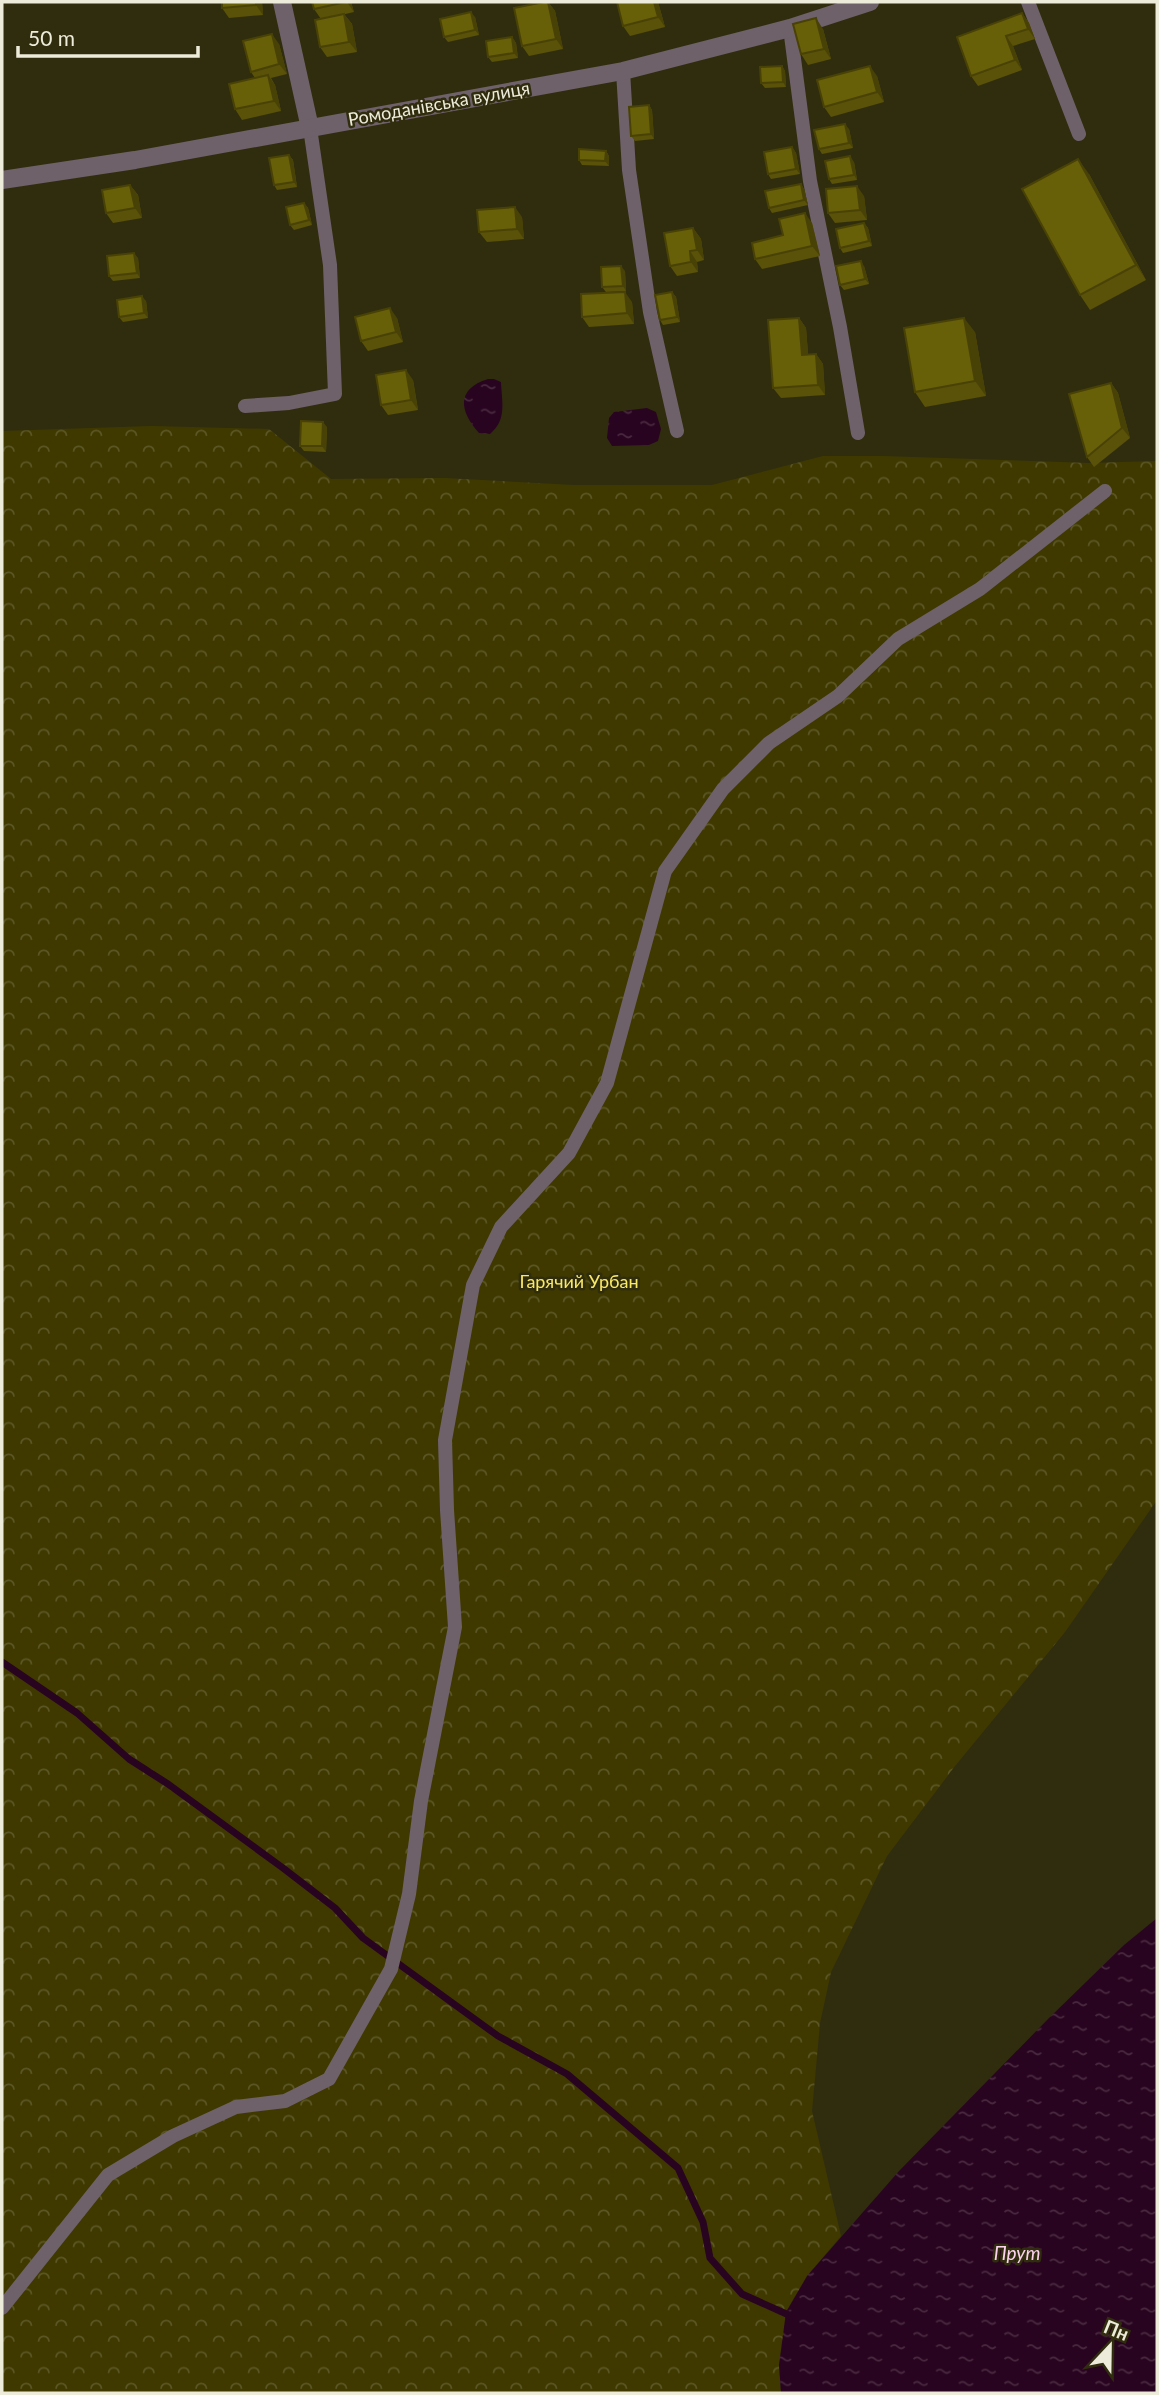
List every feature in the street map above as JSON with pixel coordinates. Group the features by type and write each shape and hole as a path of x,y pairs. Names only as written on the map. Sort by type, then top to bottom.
{"street":[{"path":"282,2 310,128"},
{"name":"Ромоданівська вулиця","path":"2,180 135,160 623,71 790,28 820,9 870,2"}],"lane":[{"path":"1028,2 1079,134"},
{"path":"790,28 810,181 840,327 858,433"},
{"path":"623,71 629,170 650,312 677,431"},
{"path":"245,406 335,394 330,265 310,128"},
{"path":"2,2308 108,2175 173,2136 236,2108 285,2101 328,2079 391,1969 409,1894 421,1801 454,1627 445,1440 473,1285 501,1227 569,1153 607,1083 665,871 723,789 769,743 838,696 898,639 980,589 1105,491"}],"green space":[{"name":"Гарячий Урбан","path":"152,426 269,429 331,479 444,478 573,485 712,485 823,456 1089,463 1157,461 1157,1500 1065,1632 955,1766 887,1856 831,1972 820,2023 812,2111 841,2236 807,2276 779,2365 781,2393 2,2393 2,431"}],"water":[{"path":"488,379 501,382 502,404 499,423 490,434 479,433 468,417 464,402 470,389"},
{"path":"647,408 656,412 661,429 658,441 649,445 612,446 607,438 609,418 614,412"},
{"name":"Прут","path":"1157,1918 1157,2393 781,2393 779,2365 786,2312 807,2276 899,2171 1049,2018 1124,1945"}],"building":[{"path":"222,2 256,2 256,5 222,8"},
{"path":"312,2 346,2 314,9"},
{"path":"548,2 556,39 522,46 514,8"},
{"path":"617,2 654,2 658,17 623,26"},
{"path":"471,12 475,30 444,37 440,19"},
{"path":"1022,13 1028,29 1006,36 1015,60 971,76 957,37"},
{"path":"344,14 349,42 320,47 315,20"},
{"path":"816,18 824,49 801,54 793,24"},
{"path":"272,34 279,64 251,72 243,41"},
{"path":"512,37 514,53 488,57 486,41"},
{"path":"782,66 783,82 761,83 760,67"},
{"path":"870,66 877,92 824,107 817,80"},
{"path":"268,75 274,101 235,109 229,84"},
{"path":"649,105 651,134 631,136 629,107"},
{"path":"845,124 849,143 819,149 814,130"},
{"path":"792,147 796,169 768,174 764,152"},
{"path":"579,149 606,151 605,161 579,160"},
{"path":"289,155 294,182 274,185 269,158"},
{"path":"850,156 854,175 829,179 825,161"},
{"path":"1078,159 1136,265 1080,295 1022,189"},
{"path":"801,184 804,200 769,208 765,191"},
{"path":"130,185 135,208 106,213 102,190"},
{"path":"857,186 860,210 828,213 826,189"},
{"path":"304,203 309,220 290,225 286,207"},
{"path":"515,207 517,229 479,232 477,210"},
{"path":"805,213 812,246 755,259 752,243 783,235 779,219"},
{"path":"864,223 869,241 840,248 836,229"},
{"path":"693,228 697,250 690,251 691,262 670,266 664,233"},
{"path":"134,253 137,273 109,276 107,256"},
{"path":"861,261 865,279 840,285 836,266"},
{"path":"621,266 623,286 602,287 601,267"},
{"path":"625,292 627,313 582,317 581,294"},
{"path":"672,292 677,317 660,320 655,295"},
{"path":"142,296 144,313 119,317 117,300"},
{"path":"390,308 396,332 361,341 355,317"},
{"path":"799,318 802,355 816,354 818,385 773,388 768,320"},
{"path":"964,318 975,381 915,392 904,328"},
{"path":"406,370 411,400 381,405 376,375"},
{"path":"1111,383 1122,428 1087,457 1069,394"},
{"path":"301,421 323,422 322,446 300,446"}],"waterway":[{"path":"2,1662 77,1713 129,1759 168,1784 283,1868 335,1908 363,1938 498,2036 567,2074 678,2168 703,2222 710,2258 742,2294 791,2316"}]}
